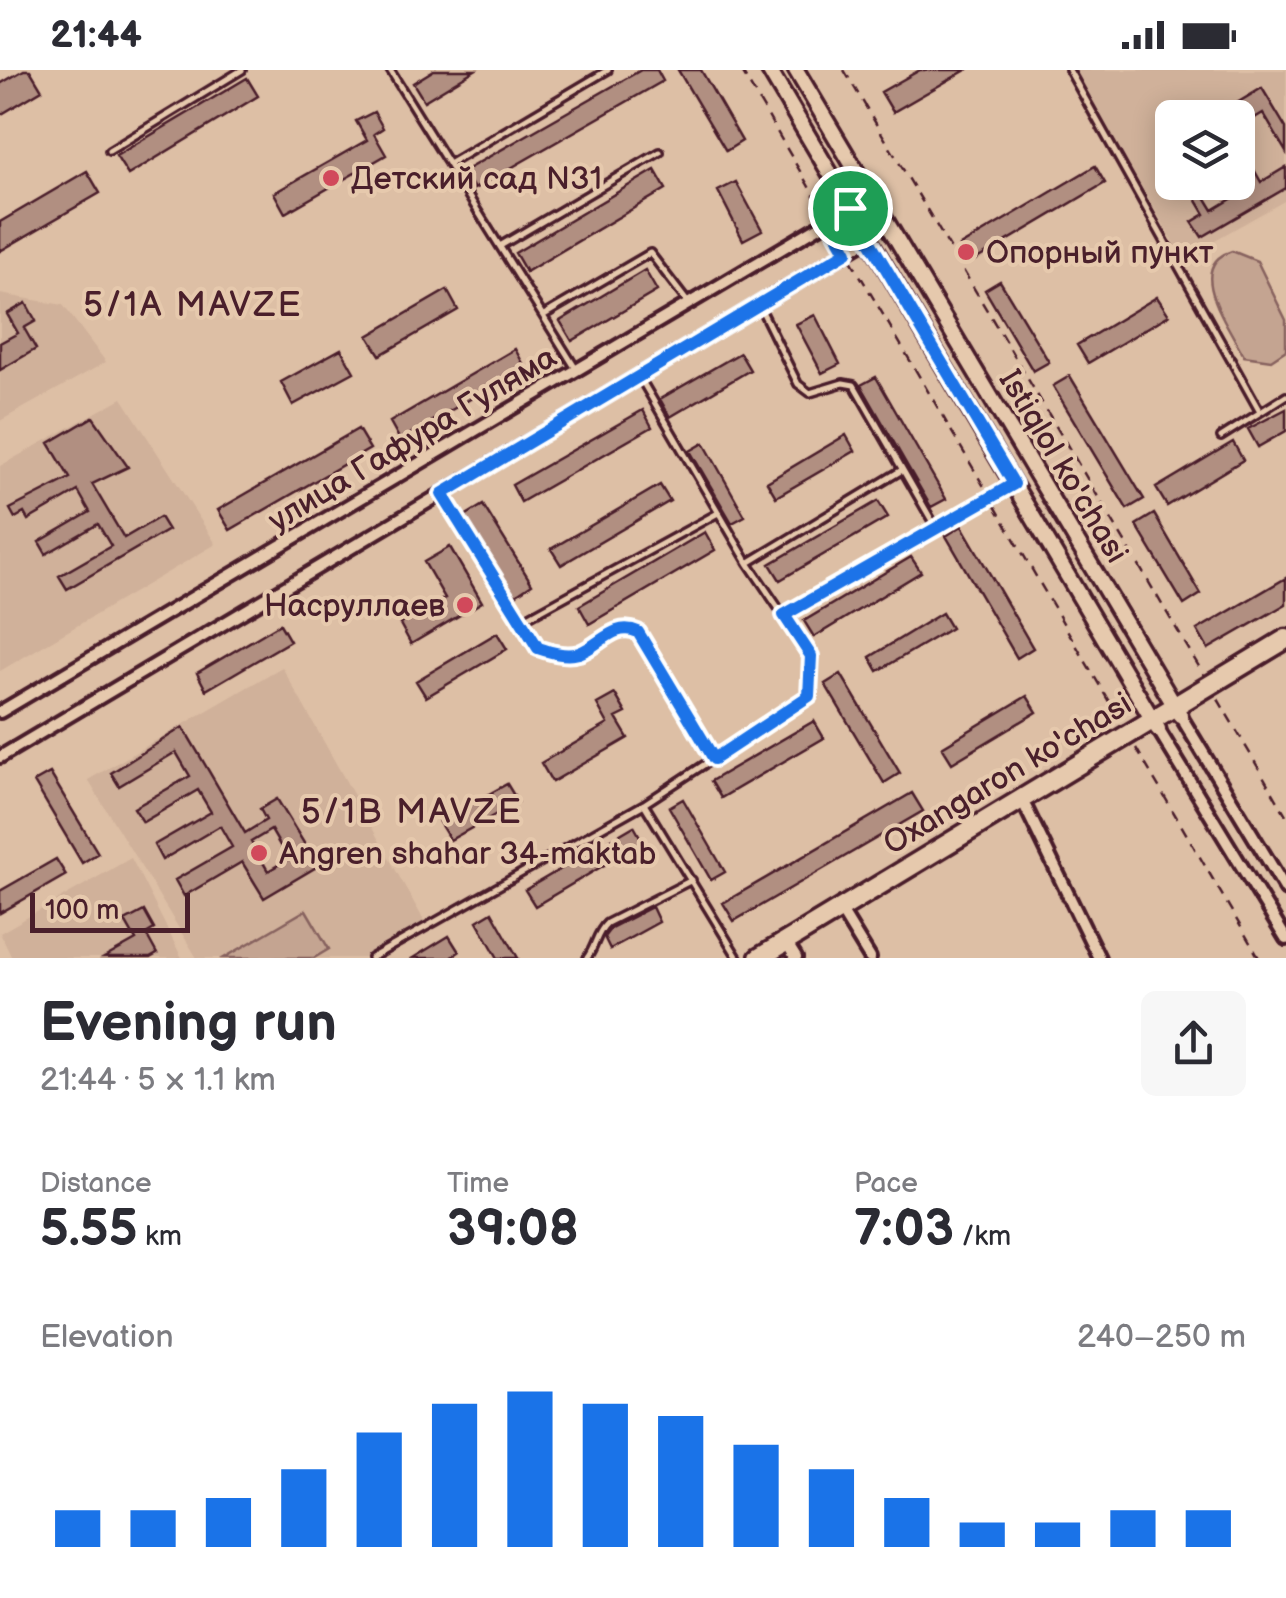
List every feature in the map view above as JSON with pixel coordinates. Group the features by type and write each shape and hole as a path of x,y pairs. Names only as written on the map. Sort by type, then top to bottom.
{"highway":[{"name":"Oxangaron ko'chasi","path":"759,958 1155,725 1286,639"},
{"name":"Oxangaron ko'chasi","path":"1212,690 1286,652"},
{"name":"Oxangaron ko'chasi","path":"788,955 1131,739"}],"main road":[{"name":"Istiqlol ko'chasi","path":"769,70 1155,725"},
{"name":"Istiqlol ko'chasi","path":"796,70 1178,711"},
{"path":"904,296 924,285"}],"street":[{"name":"улица Гафура Гуляма","path":"0,712 850,208"},
{"path":"0,757 869,240"},
{"name":"Istiqlol ko'chasi","path":"1178,711 1286,890"},
{"name":"Istiqlol ko'chasi","path":"1155,725 1286,939"},
{"path":"1026,808 1099,958"},
{"path":"845,917 870,958"}],"lane":[{"path":"110,151 242,70"},
{"path":"390,70 577,370"},
{"path":"448,164 608,70"},
{"path":"1069,70 1260,412"},
{"path":"500,246 660,152"},
{"path":"543,316 646,254 654,255 688,304"},
{"path":"759,305 798,384 810,393 843,383 854,385 935,526"},
{"path":"371,958 644,804 809,696 811,656 748,563 639,376"},
{"path":"1221,438 1286,396"},
{"path":"748,563 902,470"},
{"path":"784,615 988,495 1014,484"},
{"path":"442,494 538,648 556,654 578,653 616,630 630,628 638,632 714,759"},
{"path":"520,621 718,513"},
{"path":"644,804 738,958"},
{"path":"586,958 595,948 598,931 607,923 692,880"}],"path":[{"path":"741,70 1259,958"},
{"path":"844,70 1286,815"}],"shaded area":[{"path":"1074,70 1286,70 1286,200 1183,258"},
{"path":"1232,251 1257,261 1286,320 1286,350 1271,360 1244,356 1214,299 1211,270 1218,259"},
{"path":"0,294 63,305 106,362 0,421"},
{"path":"122,398 216,544 0,671 0,466"},
{"name":"Angren shahar 34-maktab","path":"282,667 427,926 371,958 197,958 88,780"},
{"path":"131,858 182,958 12,958 0,933"},
{"path":"306,910 329,949 314,958 224,958"}],"building":[{"path":"30,70 42,90 0,115 0,84"},
{"path":"434,70 475,70 424,101 413,83"},
{"path":"641,70 657,70 663,81 474,189 464,171"},
{"path":"678,70 701,70 742,141 726,151"},
{"path":"920,70 966,70 893,112 881,92"},
{"path":"247,78 258,96 128,175 116,156"},
{"path":"1262,88 1286,128 1286,152 1263,113 1255,118 1255,100 1242,100"},
{"path":"374,112 383,128 374,134 386,155 285,213 274,193 367,140 356,121"},
{"path":"1095,166 1105,183 970,263 960,246"},
{"path":"1286,167 1286,188 1202,237 1192,222 1205,214 1197,200 1207,200 1213,210 1230,200 1255,200 1255,171 1261,182"},
{"path":"655,170 666,189 526,272 515,253"},
{"path":"87,171 100,193 0,251 0,222"},
{"path":"736,182 762,230 743,240 718,191"},
{"path":"645,270 657,291 572,341 560,321"},
{"path":"1000,281 1049,362 1033,371 985,290"},
{"path":"447,290 458,310 380,355 368,336"},
{"path":"1157,297 1169,315 1088,363 1077,345"},
{"path":"26,303 36,321 24,328 36,349 0,370 0,343 18,333 7,314"},
{"path":"815,315 840,364 822,373 796,324"},
{"path":"341,349 354,372 293,405 281,382"},
{"path":"515,349 525,367 400,440 390,422"},
{"path":"740,353 750,370 670,417 660,399"},
{"path":"1070,376 1144,499 1127,509 1053,386"},
{"path":"876,377 946,499 931,507 861,385"},
{"path":"1286,409 1286,431 1258,447 1248,429"},
{"path":"643,410 652,427 521,502 512,485"},
{"path":"93,417 128,467 92,484 124,538 160,517 168,530 67,589 59,576 111,546 98,524 46,554 39,542 90,512 78,491 28,520 24,513 15,518 10,509 70,478 49,443"},
{"path":"358,429 370,449 230,530 218,510"},
{"path":"846,435 855,451 776,497 767,482"},
{"path":"1233,442 1243,460 1167,506 1156,488"},
{"path":"704,443 745,516 732,523 690,451"},
{"path":"660,485 670,501 561,565 551,549"},
{"path":"878,501 888,517 780,580 770,564"},
{"path":"483,505 532,584 514,596 465,516"},
{"path":"1154,514 1201,594 1184,605 1136,525"},
{"path":"962,526 1033,648 1017,658 946,536"},
{"path":"705,532 715,550 589,624 579,606"},
{"path":"450,547 482,602 411,644 400,624 445,598 424,562"},
{"path":"911,557 921,572 814,637 804,621"},
{"path":"1286,578 1286,604 1208,649 1197,630"},
{"path":"942,613 951,628 878,671 870,657"},
{"path":"280,624 290,641 206,690 197,673"},
{"path":"497,633 507,649 426,697 416,681"},
{"path":"841,674 900,773 884,783 825,684"},
{"path":"615,694 626,713 616,718 628,738 552,782 541,763 608,724 597,704"},
{"path":"1027,696 1037,712 952,763 942,747"},
{"path":"814,721 824,738 721,798 711,781"},
{"path":"183,727 245,833 266,820 260,809 277,799 318,866 264,898 242,862 184,896 175,880 232,847 220,826 162,860 154,845 211,812 198,790 143,822 134,808 190,776 176,752 119,786 111,773","holes":["271,830 288,859 268,871 251,842"]},
{"path":"50,773 98,853 82,863 34,782"},
{"path":"507,784 518,802 450,840 439,822"},
{"path":"912,793 923,811 734,921 723,903"},
{"path":"683,799 725,872 711,880 669,807"},
{"path":"634,826 643,842 535,906 525,890"},
{"path":"56,859 66,875 0,913 0,891"},
{"path":"652,907 659,922 610,949 604,937 611,928"},
{"path":"144,911 154,929 146,934 157,954 150,958 104,958 136,940 125,921"},
{"path":"492,912 518,958 498,958 477,921"},
{"path":"449,936 459,952 450,958 413,958"}],"place":[{"name":"Детский сад N31","path":"331,178"},
{"name":"Опорный пункт","path":"966,252"},
{"name":"Насруллаев","path":"465,605"},
{"name":"Angren shahar 34-maktab","path":"259,853"}],"district":[{"name":"5/1A MAVZE","path":"193,304"},
{"name":"5/1B MAVZE","path":"412,811"}],"route":[{"path":"850,208 1014,484 988,495 784,615 811,656 809,696 714,759 638,632 630,628 616,630 578,653 556,654 538,648 442,494 847,252 829,220 850,208"}]}
